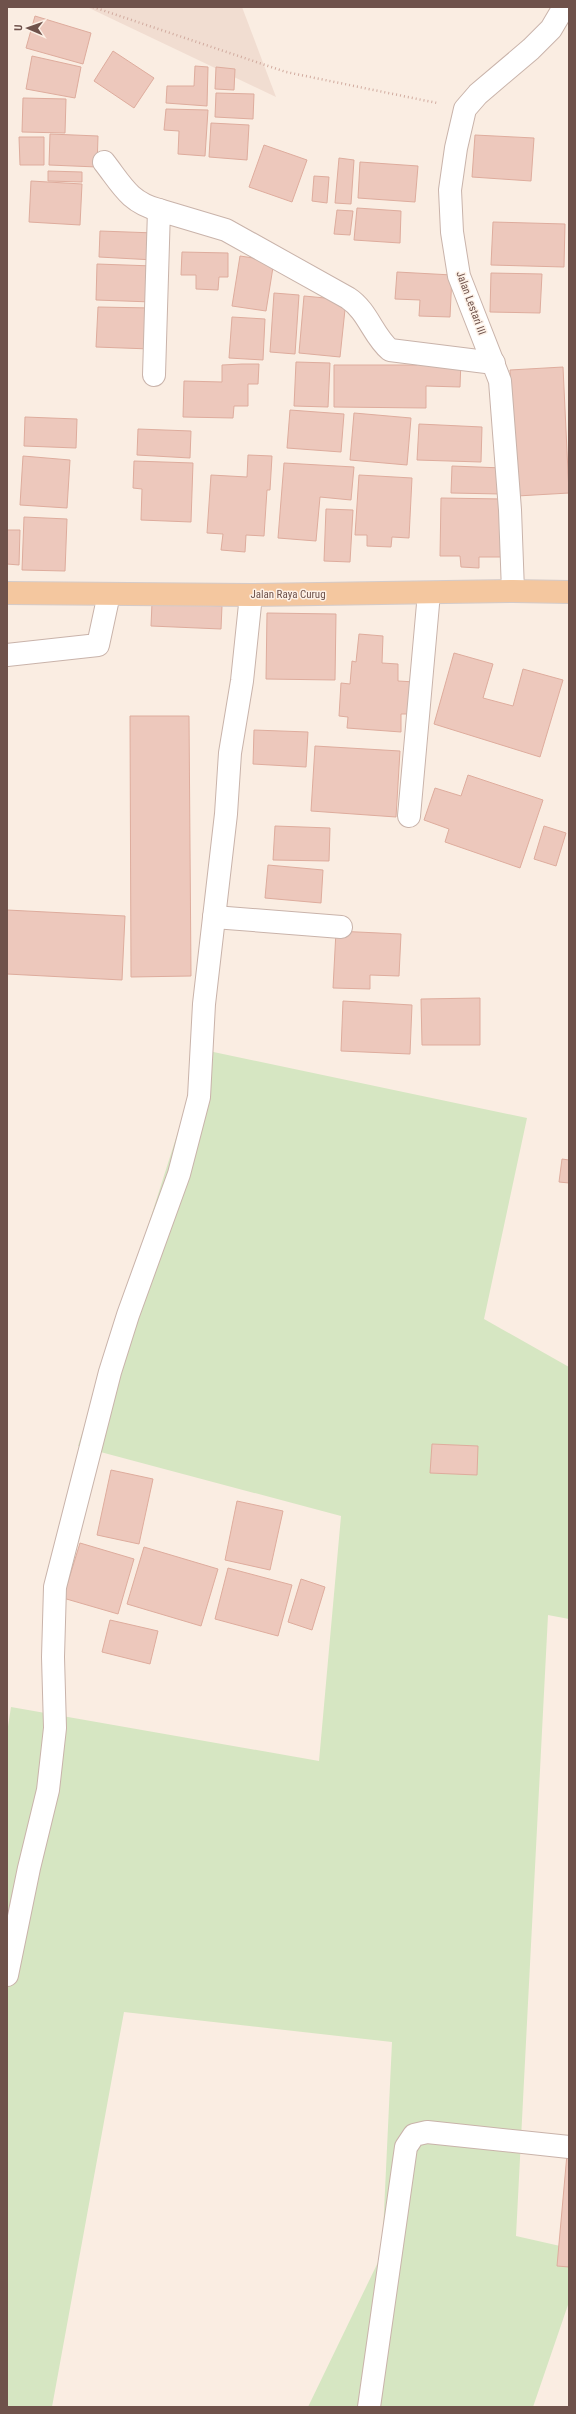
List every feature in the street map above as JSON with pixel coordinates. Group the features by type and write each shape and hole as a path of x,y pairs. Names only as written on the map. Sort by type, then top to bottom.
{"main road":[{"name":"Jalan Raya Curug","path":"7,592 109,594 430,594 513,591 569,592"}],"street":[{"name":"Jalan Lestari III","path":"513,591 510,510 500,381 458,276 452,232 450,190 456,148 466,109 478,94 531,49 551,29 564,7"},
{"path":"104,162 130,197 145,206 226,230 348,298 359,307 382,343 390,350 494,363"},
{"path":"154,375 159,210"},
{"path":"7,655 98,645 109,594"},
{"path":"7,1975 28,1868 48,1790 55,1728 53,1657 55,1587 110,1372 179,1174 199,1097 204,1004 230,753 242,681 251,594"},
{"path":"409,816 430,594"},
{"path":"214,917 341,927"},
{"path":"368,2407 406,2147 414,2135 427,2132 569,2147"}],"path":[{"path":"93,7 286,72 466,109"}],"shaded area":[{"path":"87,7 242,7 276,97"}],"green space":[{"path":"204,1050 527,1118 484,1319 569,1367 569,1619 548,1615 516,2236 569,2248 569,2302 533,2407 308,2407 382,2254 392,2042 124,2012 52,2407 7,2407 7,1733 11,1707 319,1761 341,1516 78,1446"}],"building":[{"path":"35,16 91,33 83,64 26,48"},
{"path":"113,51 154,78 134,108 94,81"},
{"path":"32,56 81,67 75,98 26,89"},
{"path":"195,66 208,67 207,106 166,103 167,86 194,86"},
{"path":"216,67 235,69 234,90 215,89"},
{"path":"216,93 254,94 253,119 215,117"},
{"path":"23,98 66,99 65,133 22,132"},
{"path":"166,109 208,110 205,156 178,154 179,131 164,130"},
{"path":"211,123 249,125 247,160 209,157"},
{"path":"50,134 98,136 97,167 49,165"},
{"path":"475,135 534,138 531,181 472,177"},
{"path":"19,137 44,137 44,165 20,165"},
{"path":"264,145 307,160 292,202 249,187"},
{"path":"339,158 354,160 351,204 335,203"},
{"path":"360,162 418,166 415,202 358,198"},
{"path":"48,171 82,172 82,182 48,181"},
{"path":"314,176 329,177 327,203 312,201"},
{"path":"31,181 82,184 80,225 29,222"},
{"path":"357,208 401,211 400,243 354,240"},
{"path":"337,210 353,211 350,235 334,234"},
{"path":"493,222 565,224 564,267 491,265"},
{"path":"100,231 155,233 154,260 99,257"},
{"path":"182,252 228,253 228,277 219,277 218,290 196,289 196,275 181,275"},
{"path":"240,256 274,261 266,311 232,306"},
{"path":"97,264 153,266 152,302 96,300"},
{"path":"397,272 452,275 450,317 419,316 420,300 395,299"},
{"path":"491,273 542,274 540,313 490,312"},
{"path":"274,293 299,295 295,354 270,352"},
{"path":"304,296 346,300 340,357 299,353"},
{"path":"98,307 151,308 150,349 96,347"},
{"path":"232,317 265,319 263,360 229,358"},
{"path":"417,360 461,360 460,387 426,386 426,408 334,407 334,365 417,365"},
{"path":"296,362 330,363 328,407 294,406"},
{"path":"259,364 258,384 248,384 248,406 234,406 233,418 183,417 184,381 222,382 222,365"},
{"path":"563,367 569,493 517,496 510,370"},
{"path":"290,410 344,414 341,452 287,448"},
{"path":"354,413 411,418 407,465 350,460"},
{"path":"25,417 77,419 76,448 24,446"},
{"path":"419,424 482,427 481,462 417,460"},
{"path":"138,429 191,431 190,458 137,455"},
{"path":"248,455 272,456 270,490 267,490 264,536 246,535 245,552 221,550 223,534 207,533 211,475 247,477"},
{"path":"23,456 70,460 67,508 20,505"},
{"path":"134,461 193,463 191,522 141,520 142,489 133,488"},
{"path":"284,463 354,467 351,500 320,497 316,541 278,538"},
{"path":"452,466 503,468 501,494 451,493"},
{"path":"359,475 412,478 409,538 392,537 391,547 367,546 367,535 355,535"},
{"path":"441,498 502,499 501,557 479,557 479,568 461,567 460,556 440,556"},
{"path":"326,509 353,510 350,562 324,561"},
{"path":"24,517 67,519 65,571 22,570"},
{"path":"7,530 20,530 19,565 7,564"},
{"path":"152,603 222,606 221,629 151,626"},
{"path":"267,613 336,614 335,680 266,679"},
{"path":"359,634 383,636 382,663 398,664 398,681 415,682 414,714 401,714 401,732 347,728 348,717 339,716 341,683 350,684 352,661 356,662"},
{"path":"454,653 493,664 483,698 513,706 523,669 563,680 540,757 434,724"},
{"path":"130,716 189,716 191,976 131,977"},
{"path":"254,730 308,732 306,767 253,764"},
{"path":"315,746 400,751 396,817 311,811"},
{"path":"468,775 543,800 520,868 445,842 449,829 424,820 435,788 461,796"},
{"path":"275,826 330,828 329,861 273,860"},
{"path":"544,826 566,833 556,866 534,859"},
{"path":"268,865 323,870 321,903 265,898"},
{"path":"7,910 125,916 122,980 7,974"},
{"path":"336,931 401,934 399,976 370,975 370,989 333,988"},
{"path":"480,998 480,1045 422,1045 421,999"},
{"path":"343,1001 412,1005 410,1054 341,1051"},
{"path":"562,1159 569,1160 569,1183 559,1182"},
{"path":"432,1444 478,1446 477,1475 430,1473"},
{"path":"111,1470 153,1479 139,1544 97,1535"},
{"path":"237,1501 283,1511 270,1570 225,1560"},
{"path":"80,1543 134,1559 118,1614 63,1598"},
{"path":"144,1547 218,1569 201,1626 127,1604"},
{"path":"228,1568 292,1585 278,1636 215,1619"},
{"path":"301,1579 325,1587 312,1630 288,1622"},
{"path":"110,1620 158,1631 150,1664 102,1652"},
{"path":"567,2154 569,2154 569,2267 557,2266"}]}
